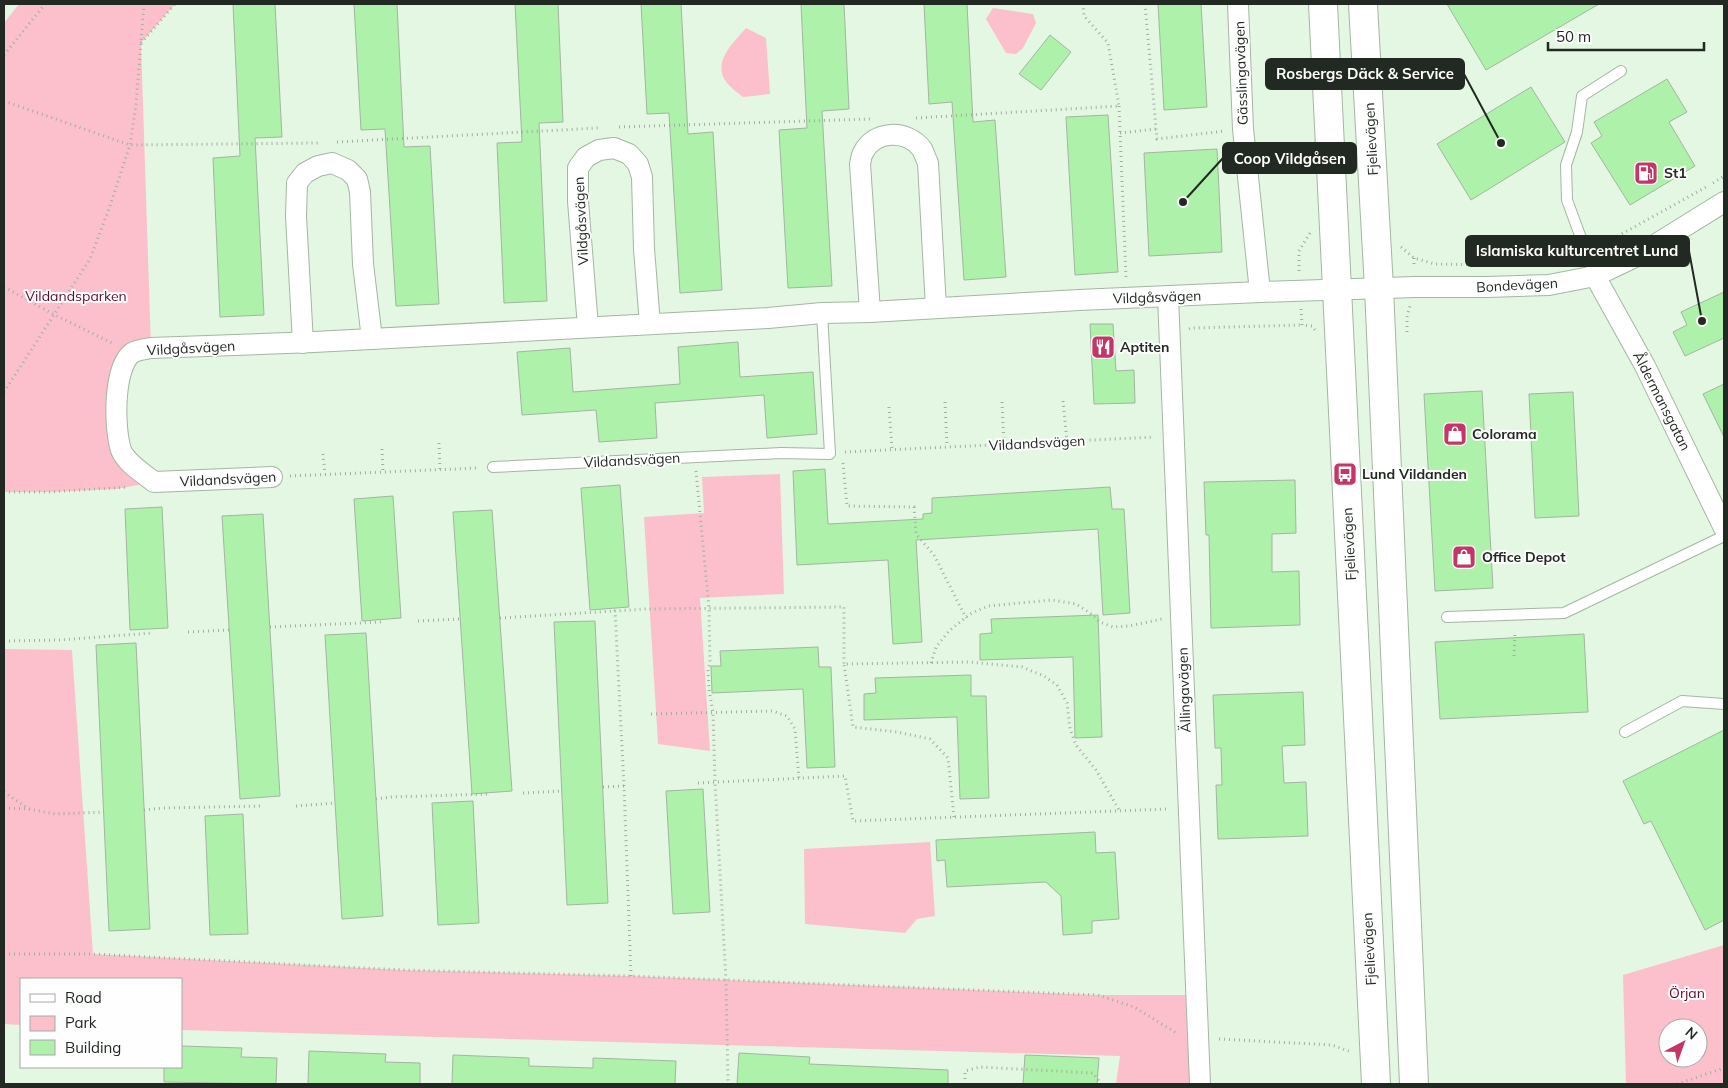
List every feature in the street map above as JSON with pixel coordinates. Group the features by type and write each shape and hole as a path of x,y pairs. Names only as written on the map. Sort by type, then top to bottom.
{"main road":[{"name":"Fjelievägen","path":"1323,4 1376,1084"},
{"name":"Fjelievägen","path":"1363,4 1379,288 1414,1084"}],"street":[{"name":"Gässlingavägen","path":"1238,4 1243,129 1260,292"},
{"path":"870,312 860,164 862,153 870,143 883,136 898,134 913,140 922,150 928,163 936,308"},
{"name":"Vildgåsvägen","path":"588,327 578,201 578,168 586,158 599,150 614,148 629,154 638,164 642,177 644,248 650,324"},
{"path":"303,343 296,216 297,183 305,173 318,166 332,163 348,170 357,179 360,192 363,264 372,339"},
{"name":"Bondevägen","path":"1379,288 1549,285 1595,276 1637,256 1724,202"},
{"name":"Åldermansgatan","path":"1595,276 1645,366 1724,528"},
{"name":"Vildgåsvägen","path":"154,482 127,459 122,451 118,433 117,406 121,370 126,361 133,353 151,348 303,343 768,318 822,313 1379,288"},
{"name":"Ällingavägen","path":"1168,296 1200,1084"},
{"name":"Vildandsvägen","path":"154,482 272,477"}],"lane":[{"path":"1595,276 1567,200 1566,164 1577,132 1582,96 1620,71"},
{"path":"822,313 830,454"},
{"name":"Vildandsvägen","path":"492,467 781,453 830,454"},
{"path":"1447,617 1564,613 1724,536"},
{"path":"1625,732 1682,701 1724,704"}],"path":[{"path":"4,55 45,4"},
{"path":"4,392 90,260 110,206 130,145 136,105 144,4"},
{"path":"140,43 175,4"},
{"path":"1083,4 1084,16 1108,43 1119,106 1126,298"},
{"path":"1145,4 1157,139 1243,129"},
{"path":"4,101 130,145 324,143"},
{"path":"912,118 1119,106"},
{"path":"611,127 877,119"},
{"path":"334,142 602,128"},
{"path":"1120,133 1156,128"},
{"path":"1586,252 1597,248 1724,176"},
{"path":"1398,244 1414,258 1435,264 1492,265"},
{"path":"4,287 55,315 133,353"},
{"path":"1184,334 1191,328 1302,325"},
{"path":"1064,401 1067,441"},
{"path":"945,402 947,447"},
{"path":"1002,402 1004,445"},
{"path":"889,406 892,449"},
{"name":"Vildandsvägen","path":"830,454 892,449 1174,436"},
{"path":"439,443 440,470"},
{"path":"382,449 383,472"},
{"path":"842,452 847,506 914,507 916,534 934,554 966,618"},
{"path":"323,454 325,474"},
{"path":"695,457 708,608 710,663 708,677 713,712 726,980 728,1084"},
{"name":"Vildandsvägen","path":"272,477 492,467"},
{"path":"4,492 117,489 154,482"},
{"path":"931,663 936,646 949,631 966,618 988,606 1052,600 1076,604 1100,622 1113,627 1156,622 1181,612"},
{"path":"500,618 708,608 844,607 844,664 853,727 897,732 930,739 948,758 954,817"},
{"path":"615,611 631,976"},
{"path":"418,621 460,619"},
{"path":"270,626 382,622"},
{"path":"188,632 229,630"},
{"path":"1514,656 1515,631"},
{"path":"4,641 60,640 152,633"},
{"path":"844,664 970,662 1022,666 1044,676 1057,685 1067,703 1070,729 1076,745 1096,770 1118,810"},
{"path":"651,714 772,711 787,716 795,729 799,779"},
{"path":"698,783 845,776 853,821 1189,808"},
{"path":"603,787 624,786"},
{"path":"523,793 562,791"},
{"path":"4,792 29,809"},
{"path":"376,799 489,794"},
{"path":"296,806 335,803"},
{"path":"144,810 263,806"},
{"path":"4,808 29,809 55,814 104,812"},
{"path":"4,954 93,954 393,969 631,976 1098,995 1134,1007 1178,1034 1219,1039 1332,1045 1354,1054"},
{"path":"1218,1030 1219,1039"},
{"path":"965,1084 965,1071 980,1067 1092,1073 1101,1084"},
{"path":"1677,1084 1724,1068"}],"green space":[{"name":"Vildandsparken","path":"19,4 175,4 141,43 151,348 133,353 118,433 154,482 117,489 4,492 4,23"},
{"path":"993,8 1033,14 1036,23 1023,48 1016,54 1006,53 986,19"},
{"path":"746,28 766,38 770,94 743,97 729,85 723,76 721,68 726,54"},
{"path":"780,474 784,594 700,598 710,751 658,744 644,517 704,513 702,477"},
{"path":"4,649 72,650 93,954 403,970 631,976 1098,995 1197,995 1200,1084 1116,1084 1120,1056 182,1030 182,978 20,978 20,1025 4,1024"},
{"path":"930,842 935,916 917,919 905,933 805,924 804,849"},
{"name":"Örjan","path":"1724,945 1724,1084 1626,1084 1623,975"}],"building":[{"path":"233,4 275,4 282,137 255,138 264,315 220,317 213,158 240,156"},
{"path":"354,4 397,4 404,147 430,146 439,304 396,306 385,129 361,130"},
{"path":"515,4 558,4 563,122 539,123 547,301 504,303 497,143 522,142"},
{"path":"641,4 681,4 688,134 713,132 722,290 680,293 669,113 647,114"},
{"path":"801,4 844,4 849,109 822,111 832,286 788,288 779,130 807,128"},
{"path":"924,4 967,4 973,122 995,120 1006,277 964,280 952,102 929,104"},
{"path":"1158,4 1201,4 1207,107 1164,110"},
{"path":"1447,4 1599,4 1486,70"},
{"path":"1050,35 1071,52 1041,90 1019,74"},
{"path":"1667,79 1687,112 1669,122 1695,166 1630,205 1591,143 1602,136 1594,122"},
{"path":"1531,87 1565,142 1471,200 1437,144"},
{"path":"1108,115 1118,272 1075,275 1066,117"},
{"path":"1217,149 1222,252 1149,256 1144,153"},
{"path":"1724,292 1724,338 1685,356 1673,332 1687,325 1681,312"},
{"name":"Aptiten","path":"1090,324 1113,324 1116,371 1134,370 1135,403 1094,404"},
{"path":"738,342 740,377 813,372 817,434 767,438 764,395 655,403 657,438 599,442 596,410 522,415 517,352 570,348 573,392 680,384 678,347"},
{"path":"1724,384 1724,437 1703,394"},
{"path":"1482,391 1493,588 1435,591 1424,394"},
{"path":"1573,392 1579,516 1535,518 1529,394"},
{"path":"825,469 828,524 923,519 923,514 932,513 932,498 1110,487 1112,509 1124,509 1130,613 1103,615 1098,529 916,540 922,642 893,644 888,560 797,565 793,471"},
{"path":"1295,480 1296,533 1272,534 1272,572 1299,571 1300,625 1211,628 1209,535 1206,535 1204,482"},
{"path":"620,485 629,607 590,610 581,488"},
{"path":"393,496 401,618 362,621 354,499"},
{"path":"162,507 168,628 130,630 125,509"},
{"path":"492,510 512,791 472,794 453,512"},
{"path":"263,514 280,796 240,799 222,516"},
{"path":"1098,615 1102,737 1075,738 1073,657 980,660 980,634 992,633 991,619"},
{"path":"595,621 608,903 567,905 554,622"},
{"path":"366,633 383,916 342,919 325,635"},
{"path":"1584,634 1588,712 1440,719 1435,642"},
{"path":"136,643 150,929 109,931 96,645"},
{"path":"818,647 819,667 831,667 835,767 807,768 803,689 712,693 711,666 721,666 720,651"},
{"path":"971,675 971,696 986,696 989,798 960,799 957,717 864,720 864,694 876,693 875,678"},
{"path":"1303,692 1305,745 1282,746 1284,783 1306,782 1308,836 1218,839 1216,785 1222,785 1221,748 1215,748 1213,695"},
{"path":"1724,730 1724,920 1705,930 1651,821 1644,824 1623,781"},
{"path":"703,789 710,912 673,914 666,791"},
{"path":"473,801 479,923 438,925 432,803"},
{"path":"243,814 248,934 210,935 205,816"},
{"path":"1095,832 1096,853 1115,852 1119,919 1092,921 1092,933 1063,935 1061,896 1046,882 947,887 945,860 937,861 936,840"},
{"path":"182,1046 242,1048 241,1057 277,1058 276,1084 164,1082 164,1068 182,1068"},
{"path":"309,1051 386,1054 385,1062 420,1063 420,1084 308,1084"},
{"path":"739,1053 810,1057 809,1064 948,1070 948,1084 737,1084"},
{"path":"453,1055 529,1058 529,1066 593,1068 593,1058 676,1061 675,1084 452,1084"},
{"path":"1025,1055 1099,1058 1097,1084 1023,1084"}],"place":[{"name":"Rosbergs Däck & Service","path":"1501,143"},
{"name":"St1","path":"1646,173"},
{"name":"Coop Vildgåsen","path":"1183,202"},
{"name":"Islamiska kulturcentret Lund","path":"1702,321"},
{"name":"Aptiten","path":"1103,347"},
{"name":"Colorama","path":"1455,434"},
{"name":"Lund Vildanden","path":"1345,474"},
{"name":"Office Depot","path":"1464,557"}]}
